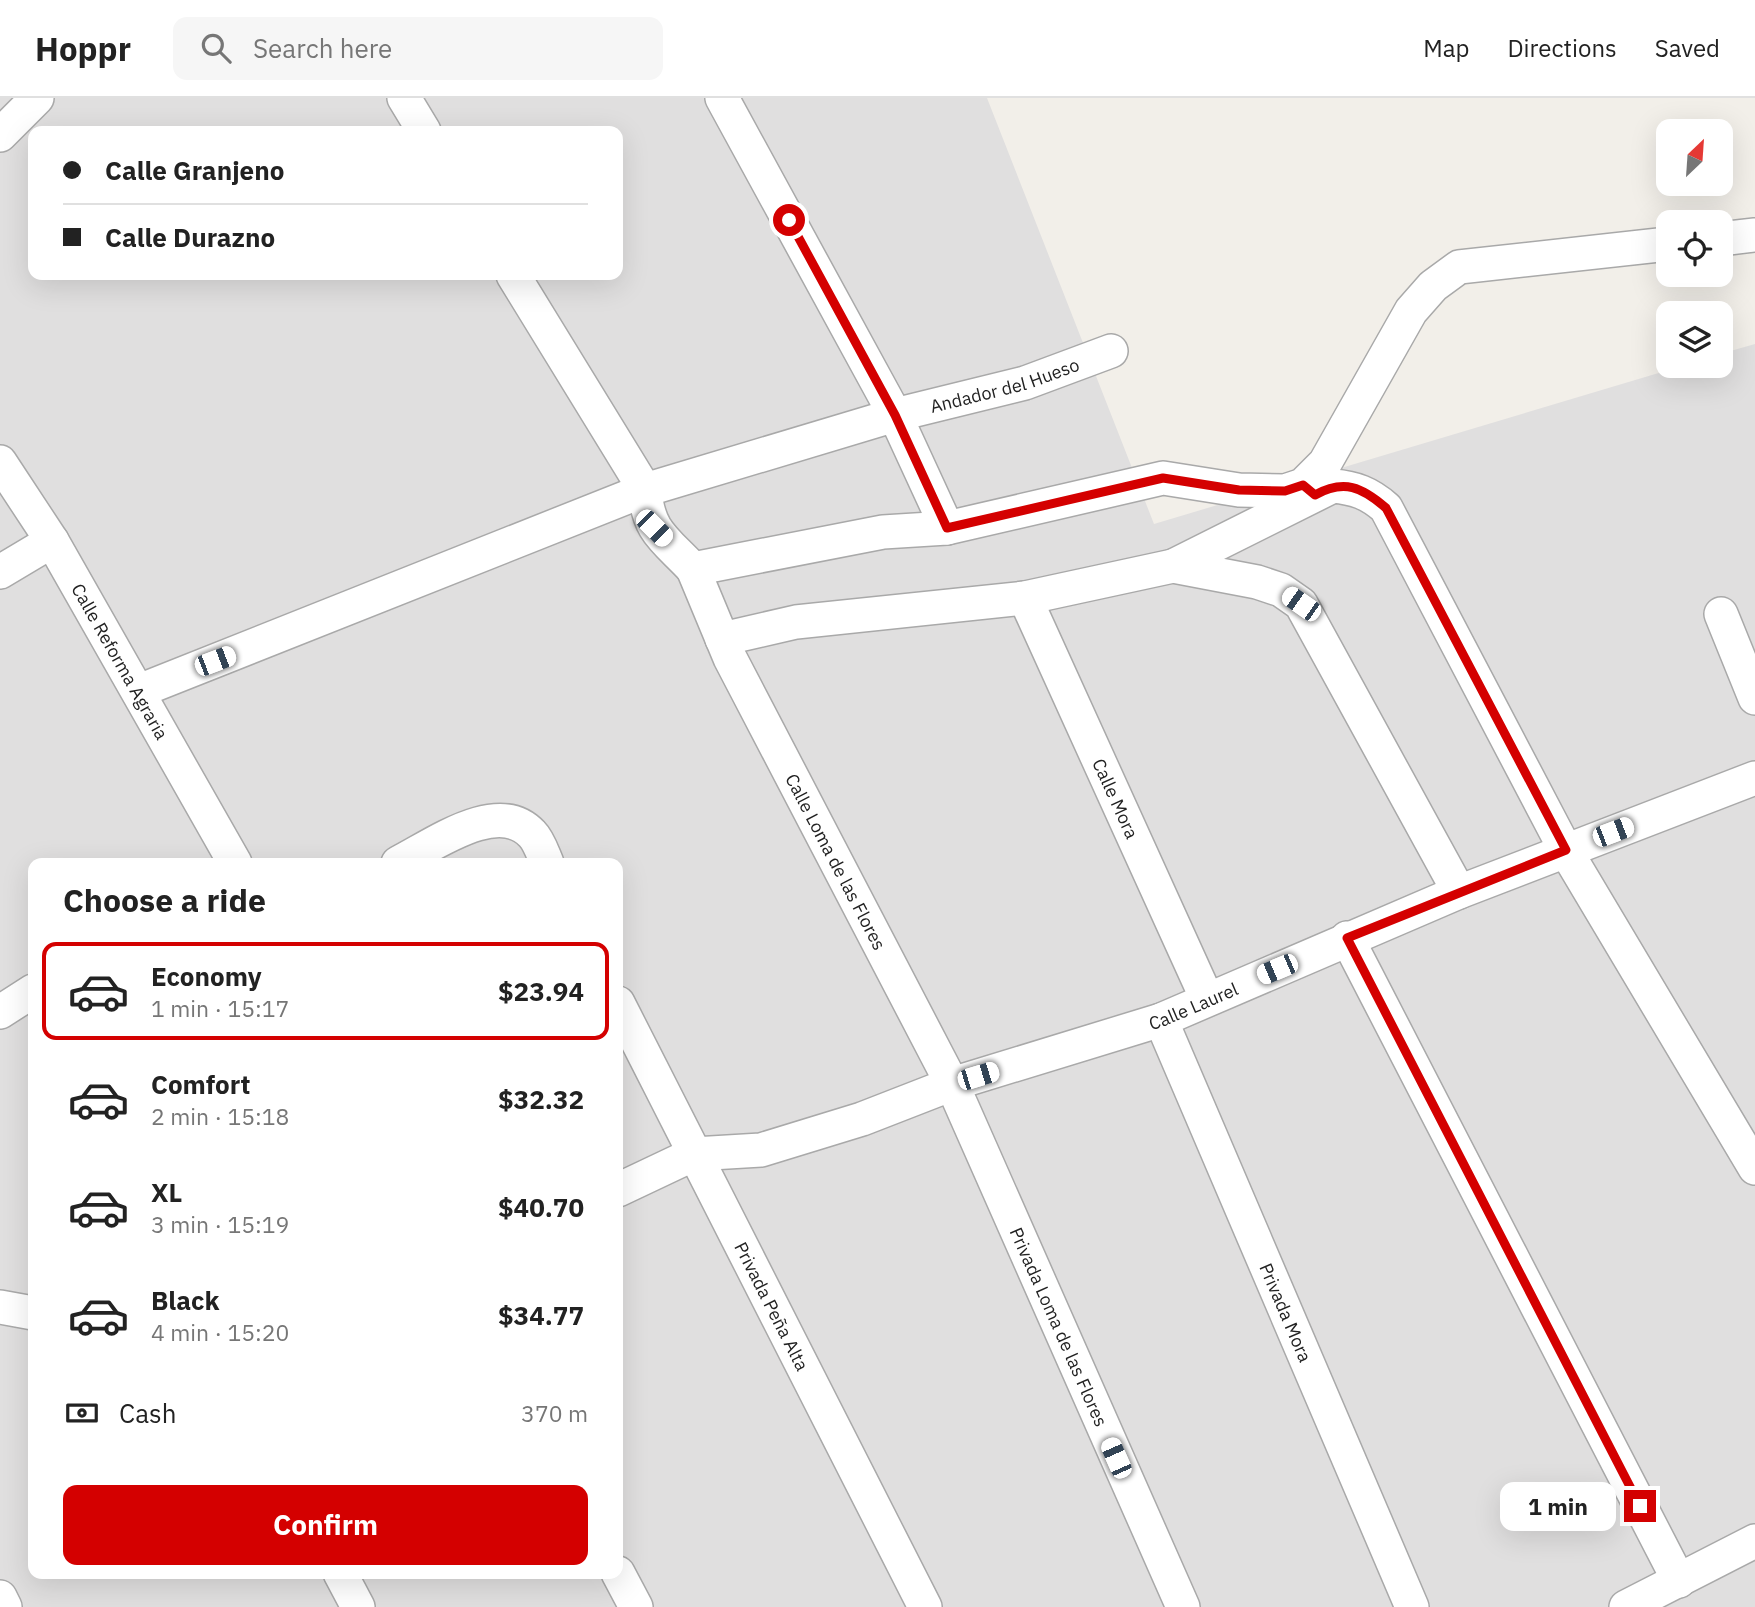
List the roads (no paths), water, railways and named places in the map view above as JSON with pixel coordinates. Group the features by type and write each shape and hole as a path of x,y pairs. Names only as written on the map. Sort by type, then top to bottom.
{"street":[{"path":"0,135 37,98"},
{"path":"404,98 421,126"},
{"path":"722,98 895,415 947,528"},
{"path":"1733,238 1755,235"},
{"path":"722,639 796,622 1025,598 1172,566 1309,490 1411,311 1433,286 1459,267 1656,245"},
{"path":"516,280 645,490 647,514 654,528 693,569 883,532 947,528 1163,478 1239,490 1285,491 1332,486 1354,487 1371,495 1386,508 1566,850 1755,1168"},
{"name":"Andador del Hueso","path":"139,691 645,490 895,415 1025,383 1111,351"},
{"name":"Calle Reforma Agraria","path":"0,462 52,541 231,858"},
{"path":"0,572 52,541"},
{"path":"1172,566 1257,582 1281,590 1301,604 1459,892"},
{"name":"Calle Loma de las Flores","path":"693,569 722,639 952,1084"},
{"name":"Calle Mora","path":"1025,598 1207,999"},
{"path":"1721,614 1755,698"},
{"name":"Calle Laurel","path":"623,1188 694,1154 761,1150 862,1119 952,1084 1161,1020 1459,892 1755,778"},
{"path":"408,858 485,819 518,824 540,848"},
{"path":"1347,938 1679,1581"},
{"path":"0,1012 28,993"},
{"name":"Privada Peña Alta","path":"623,1013 925,1607"},
{"name":"Privada Mora","path":"1161,1020 1412,1607"},
{"name":"Privada Loma de las Flores","path":"952,1084 1182,1607"},
{"path":"0,1307 28,1311"},
{"path":"1626,1607 1755,1541"},
{"path":"344,1579 358,1607"},
{"path":"621,1579 636,1607"},
{"path":"0,1597 5,1607"}]}
